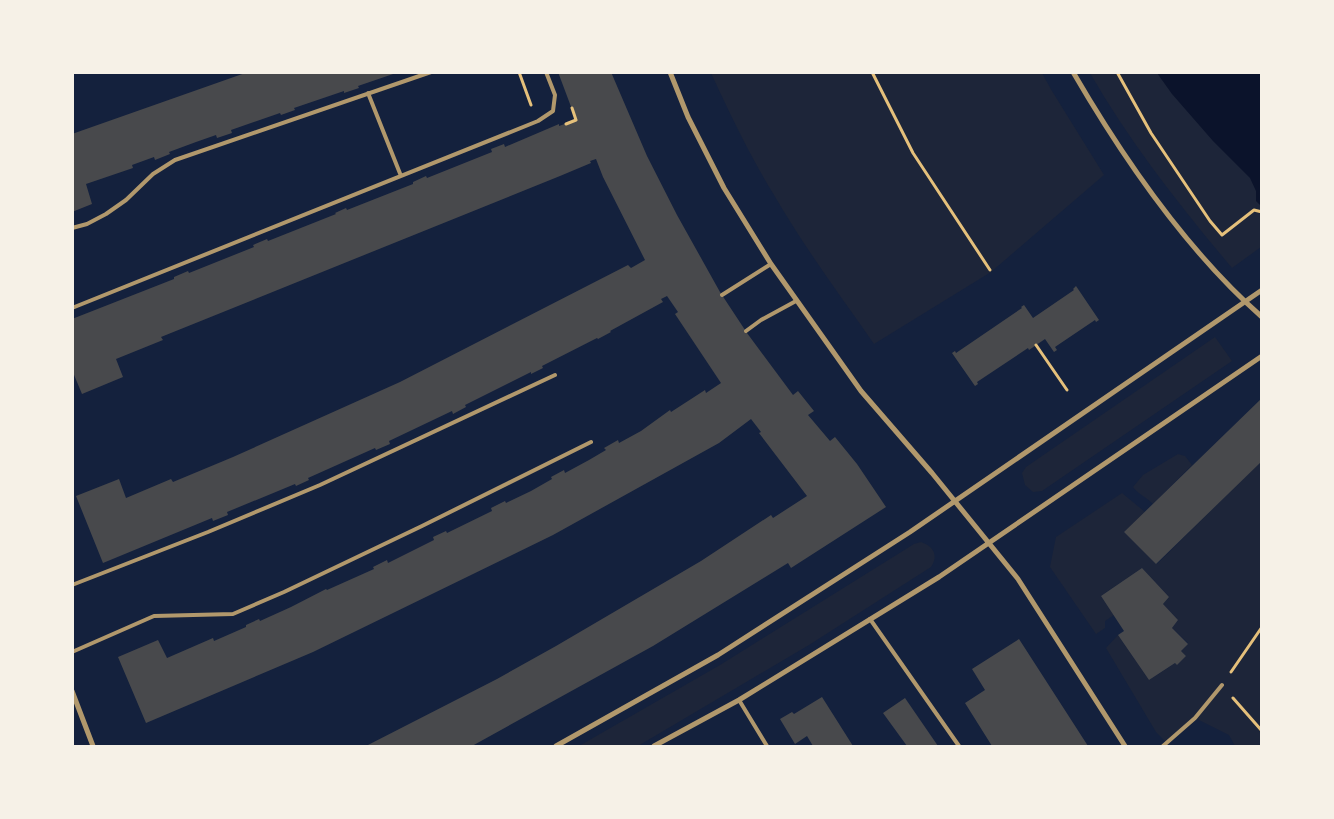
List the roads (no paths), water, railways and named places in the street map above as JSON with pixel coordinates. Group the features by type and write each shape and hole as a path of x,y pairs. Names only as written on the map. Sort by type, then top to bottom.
{"street":[{"path":"670,72 688,117 724,188 771,264 861,391 955,501 1018,579 1125,746"},
{"path":"1073,72 1101,120 1156,198 1220,276 1244,302 1262,317"},
{"path":"556,746 718,655 955,501 1262,290"},
{"path":"654,746 738,700 939,577 1262,356"},
{"path":"72,691 93,746"}],"lane":[{"path":"72,228 87,224 106,214 126,200 153,174 175,160 431,72"},
{"path":"72,308 538,120 553,111 555,95 546,72"},
{"path":"368,94 401,176"},
{"path":"722,295 771,264"},
{"path":"746,331 761,320 796,301"},
{"path":"72,586 320,485 555,375"},
{"path":"72,652 154,616 233,614 284,592 422,526 591,442"},
{"path":"870,619 959,746"},
{"path":"1163,746 1195,718 1222,685"},
{"path":"738,700 767,746"}]}
